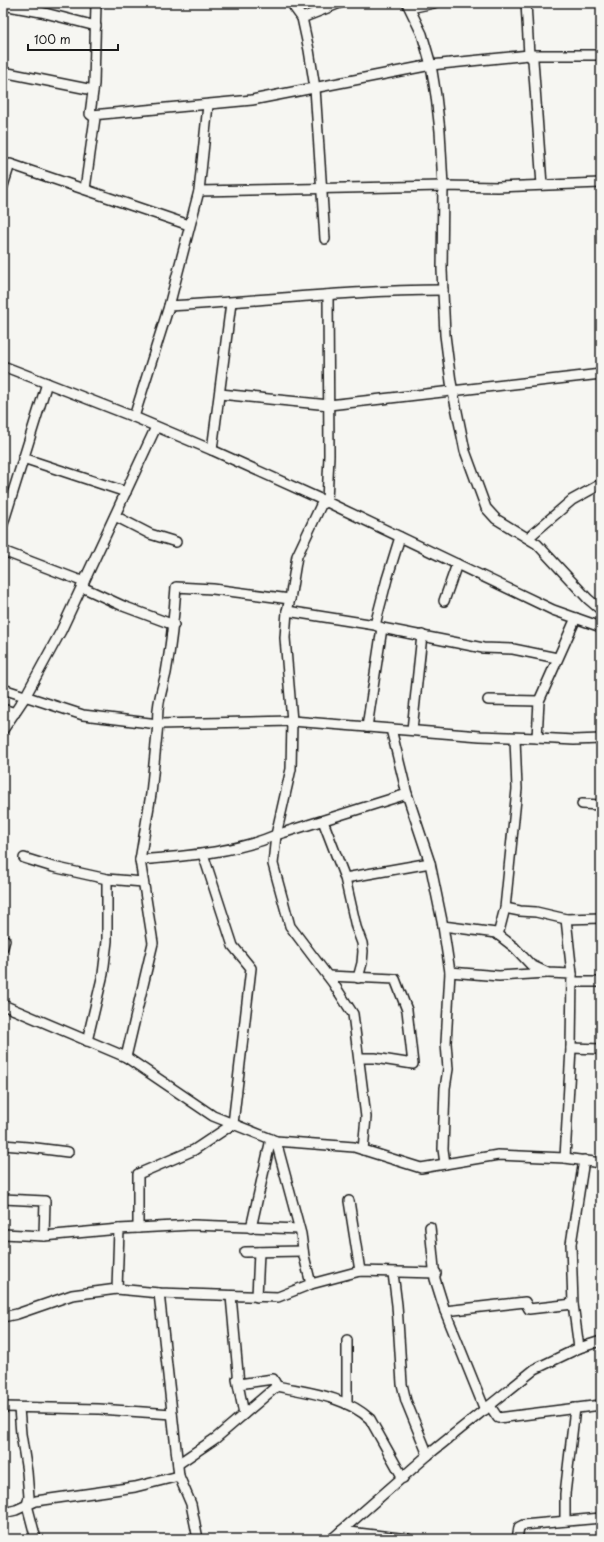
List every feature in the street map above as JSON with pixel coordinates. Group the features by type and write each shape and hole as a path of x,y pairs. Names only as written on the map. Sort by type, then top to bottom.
{"street":[{"path":"85,189 94,118 90,114 93,90 96,3"},
{"path":"293,3 294,7 302,18 315,88 325,239"},
{"path":"302,18 340,3"},
{"path":"434,3 409,6 422,34 430,65 440,131 443,186 442,290 445,335 453,390 465,451 486,508 496,518 537,544 588,599 601,610"},
{"path":"526,3 529,55 533,60 542,185"},
{"path":"3,5 41,12 96,26"},
{"path":"92,115 252,100 430,65 529,55 601,55"},
{"path":"3,72 93,90"},
{"path":"134,417 169,306 199,191 208,105"},
{"path":"3,186 10,164 189,225"},
{"path":"199,191 443,186 498,187 601,183"},
{"path":"169,306 409,290 442,290"},
{"path":"327,502 329,455 328,295"},
{"path":"212,450 231,303"},
{"path":"3,366 134,417 212,450 327,502 552,610 601,627"},
{"path":"220,394 329,405 601,374"},
{"path":"3,524 47,383"},
{"path":"3,730 25,697 61,631 156,427"},
{"path":"23,458 126,492"},
{"path":"528,538 572,500 601,484"},
{"path":"327,502 321,505 297,556 287,611 285,638 292,721 291,769 276,835 273,864 290,926 328,976 353,1014 366,1117 363,1150"},
{"path":"115,516 150,534 176,542"},
{"path":"367,727 379,626 387,579 400,537"},
{"path":"3,551 83,584 123,606 174,625"},
{"path":"444,601 457,564"},
{"path":"126,1057 153,944 140,860 151,794 158,724 157,714 174,625 176,587 213,589 290,599"},
{"path":"287,611 379,626 483,648 513,649 557,658"},
{"path":"537,738 539,701 576,618"},
{"path":"412,730 422,635"},
{"path":"3,689 83,715 158,724 292,721 515,738 574,740 601,739"},
{"path":"488,700 539,701"},
{"path":"3,709 15,713"},
{"path":"391,729 407,794 430,863 443,926 450,972 446,1043 448,1069 445,1088 443,1149 445,1164"},
{"path":"498,935 505,908 517,789 515,738"},
{"path":"140,860 203,854 262,841 276,835 407,794"},
{"path":"582,804 601,805"},
{"path":"322,821 346,878 363,951 362,963 358,978"},
{"path":"138,1228 138,1174 194,1150 233,1124 251,968 233,946 203,854"},
{"path":"24,858 61,869 107,879 143,882"},
{"path":"346,878 430,863"},
{"path":"87,1041 104,974 107,940 107,879"},
{"path":"505,908 536,912 566,919 601,918"},
{"path":"565,1158 571,1048 572,978 566,919"},
{"path":"443,926 496,933 514,947 531,965 548,973 601,982"},
{"path":"450,972 499,976 548,973"},
{"path":"328,976 395,979 407,1010 413,1064 375,1058 359,1058"},
{"path":"3,1005 126,1057 213,1116 274,1140 354,1147 422,1168 498,1155 565,1158 601,1163"},
{"path":"571,1048 601,1049"},
{"path":"251,1228 274,1140"},
{"path":"274,1140 299,1229 311,1284"},
{"path":"3,1145 68,1152"},
{"path":"579,1348 572,1304 570,1244 584,1160"},
{"path":"3,1200 45,1202 44,1236"},
{"path":"349,1201 360,1271"},
{"path":"3,1234 44,1236 193,1224 251,1228 299,1229"},
{"path":"430,1227 436,1273 435,1279 445,1311 487,1408 498,1418 601,1405"},
{"path":"117,1289 119,1229"},
{"path":"245,1252 303,1251"},
{"path":"257,1297 259,1252"},
{"path":"3,1317 17,1314 72,1295 117,1289 159,1293 278,1297 311,1284 360,1271 436,1273"},
{"path":"393,1273 397,1305 402,1384 406,1401 428,1455"},
{"path":"159,1293 178,1464 178,1476 191,1504 198,1539"},
{"path":"231,1296 239,1384 244,1414"},
{"path":"445,1311 525,1302 530,1309 572,1304"},
{"path":"347,1340 347,1404"},
{"path":"332,1539 428,1455 535,1369 579,1348 601,1341"},
{"path":"239,1384 273,1380 277,1386 336,1398 347,1404 370,1419 403,1478"},
{"path":"178,1464 216,1438 277,1386"},
{"path":"3,1407 99,1409 172,1414"},
{"path":"19,1408 21,1434 28,1472 29,1497 27,1505 36,1539"},
{"path":"565,1521 565,1494 575,1408"},
{"path":"3,1513 16,1510 36,1501 135,1487 178,1476"},
{"path":"517,1539 519,1527 521,1526 601,1518"},
{"path":"341,1531 408,1539"}]}
